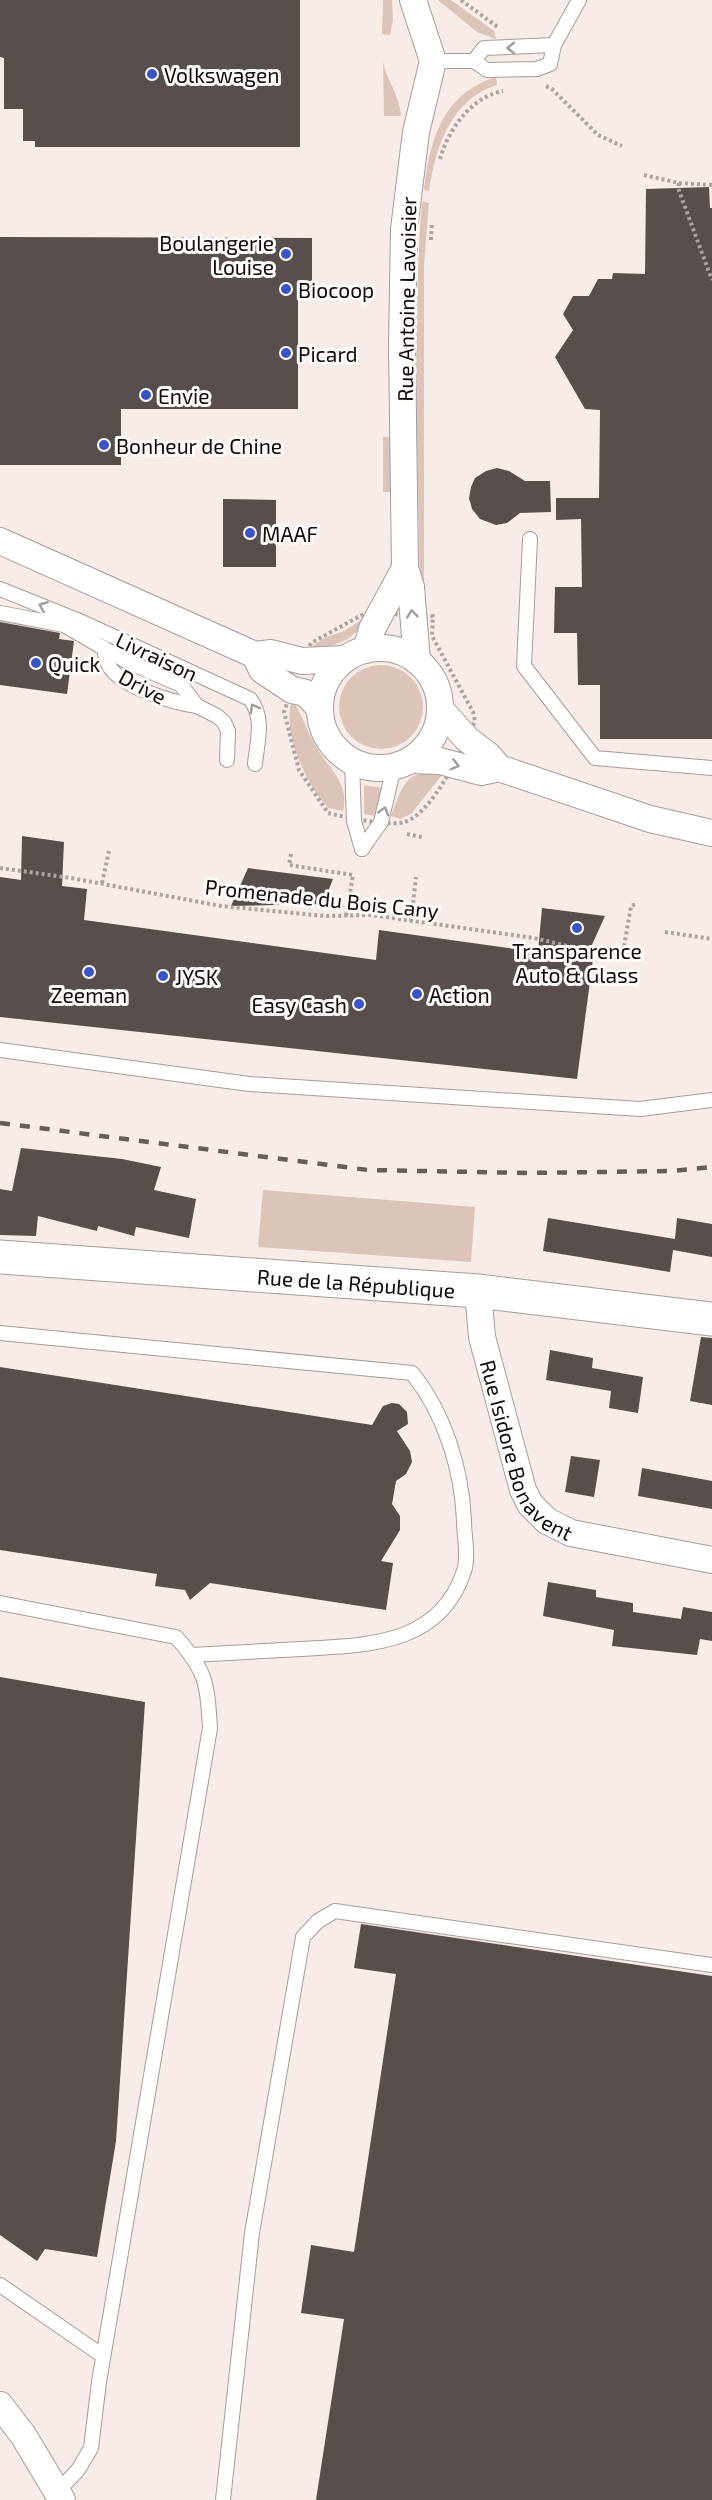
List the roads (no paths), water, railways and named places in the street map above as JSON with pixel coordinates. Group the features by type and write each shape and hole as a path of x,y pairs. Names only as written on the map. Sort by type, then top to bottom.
{"street":[{"path":"413,0 433,61"},
{"name":"Rue Antoine Lavoisier","path":"417,662 411,587 405,568 402,345 404,229 416,132 433,61"},
{"path":"0,541 255,655 271,654 302,661 384,648 402,652 417,662 431,677 441,710 467,739 489,756 499,768"},
{"name":"Rue Antoine Lavoisier","path":"356,654 405,568"},
{"path":"356,654 327,679 320,709 322,724 329,740 352,762 366,767 440,761 481,772 499,768 650,819 712,833"},
{"path":"255,655 262,670 292,690 306,693 320,709"},
{"path":"402,763 424,750 432,739 441,710"},
{"name":"Rue de la République","path":"0,1257 478,1291 712,1319"},
{"name":"Rue Isidore Bonavent","path":"478,1291 482,1337 522,1490 530,1504 547,1521 571,1533 712,1560"},
{"path":"0,2405 23,2435 59,2496"}],"lane":[{"path":"433,61 474,61 487,70 537,69 550,64 554,45 579,0"},
{"path":"474,61 484,48 554,45"},
{"path":"530,539 524,666 595,758 712,768"},
{"name":"Livraison","path":"0,589 82,622 250,699 256,706 260,719 255,764"},
{"name":"Drive","path":"0,613 64,625 126,661 181,685 197,705 224,722 228,731 227,760"},
{"path":"352,762 354,821 362,849 381,822 402,763"},
{"path":"0,1050 249,1084 640,1110 712,1100"},
{"path":"0,1333 412,1373 425,1390 443,1422 463,1499 465,1569 449,1604 428,1624 394,1640 355,1646 192,1655"},
{"path":"0,1603 176,1637 192,1655 207,1682 210,1728 103,2356 92,2448 59,2496"},
{"path":"223,2500 252,2234 303,1937 318,1921 334,1911 712,1965"},
{"path":"0,2286 103,2356"}],"railway":[{"path":"0,1123 368,1170 527,1173 672,1171 712,1167"}],"place":[{"name":"Volkswagen","path":"152,74"},
{"name":"Boulangerie Louise","path":"286,254"},
{"name":"Biocoop","path":"286,289"},
{"name":"Picard","path":"286,353"},
{"name":"Envie","path":"146,395"},
{"name":"Bonheur de Chine","path":"104,445"},
{"name":"MAAF","path":"250,533"},
{"name":"Quick","path":"36,663"},
{"name":"Transparence Auto & Glass","path":"577,928"},
{"name":"Zeeman","path":"89,972"},
{"name":"JYSK","path":"163,976"},
{"name":"Action","path":"417,994"},
{"name":"Easy Cash","path":"359,1004"}]}
